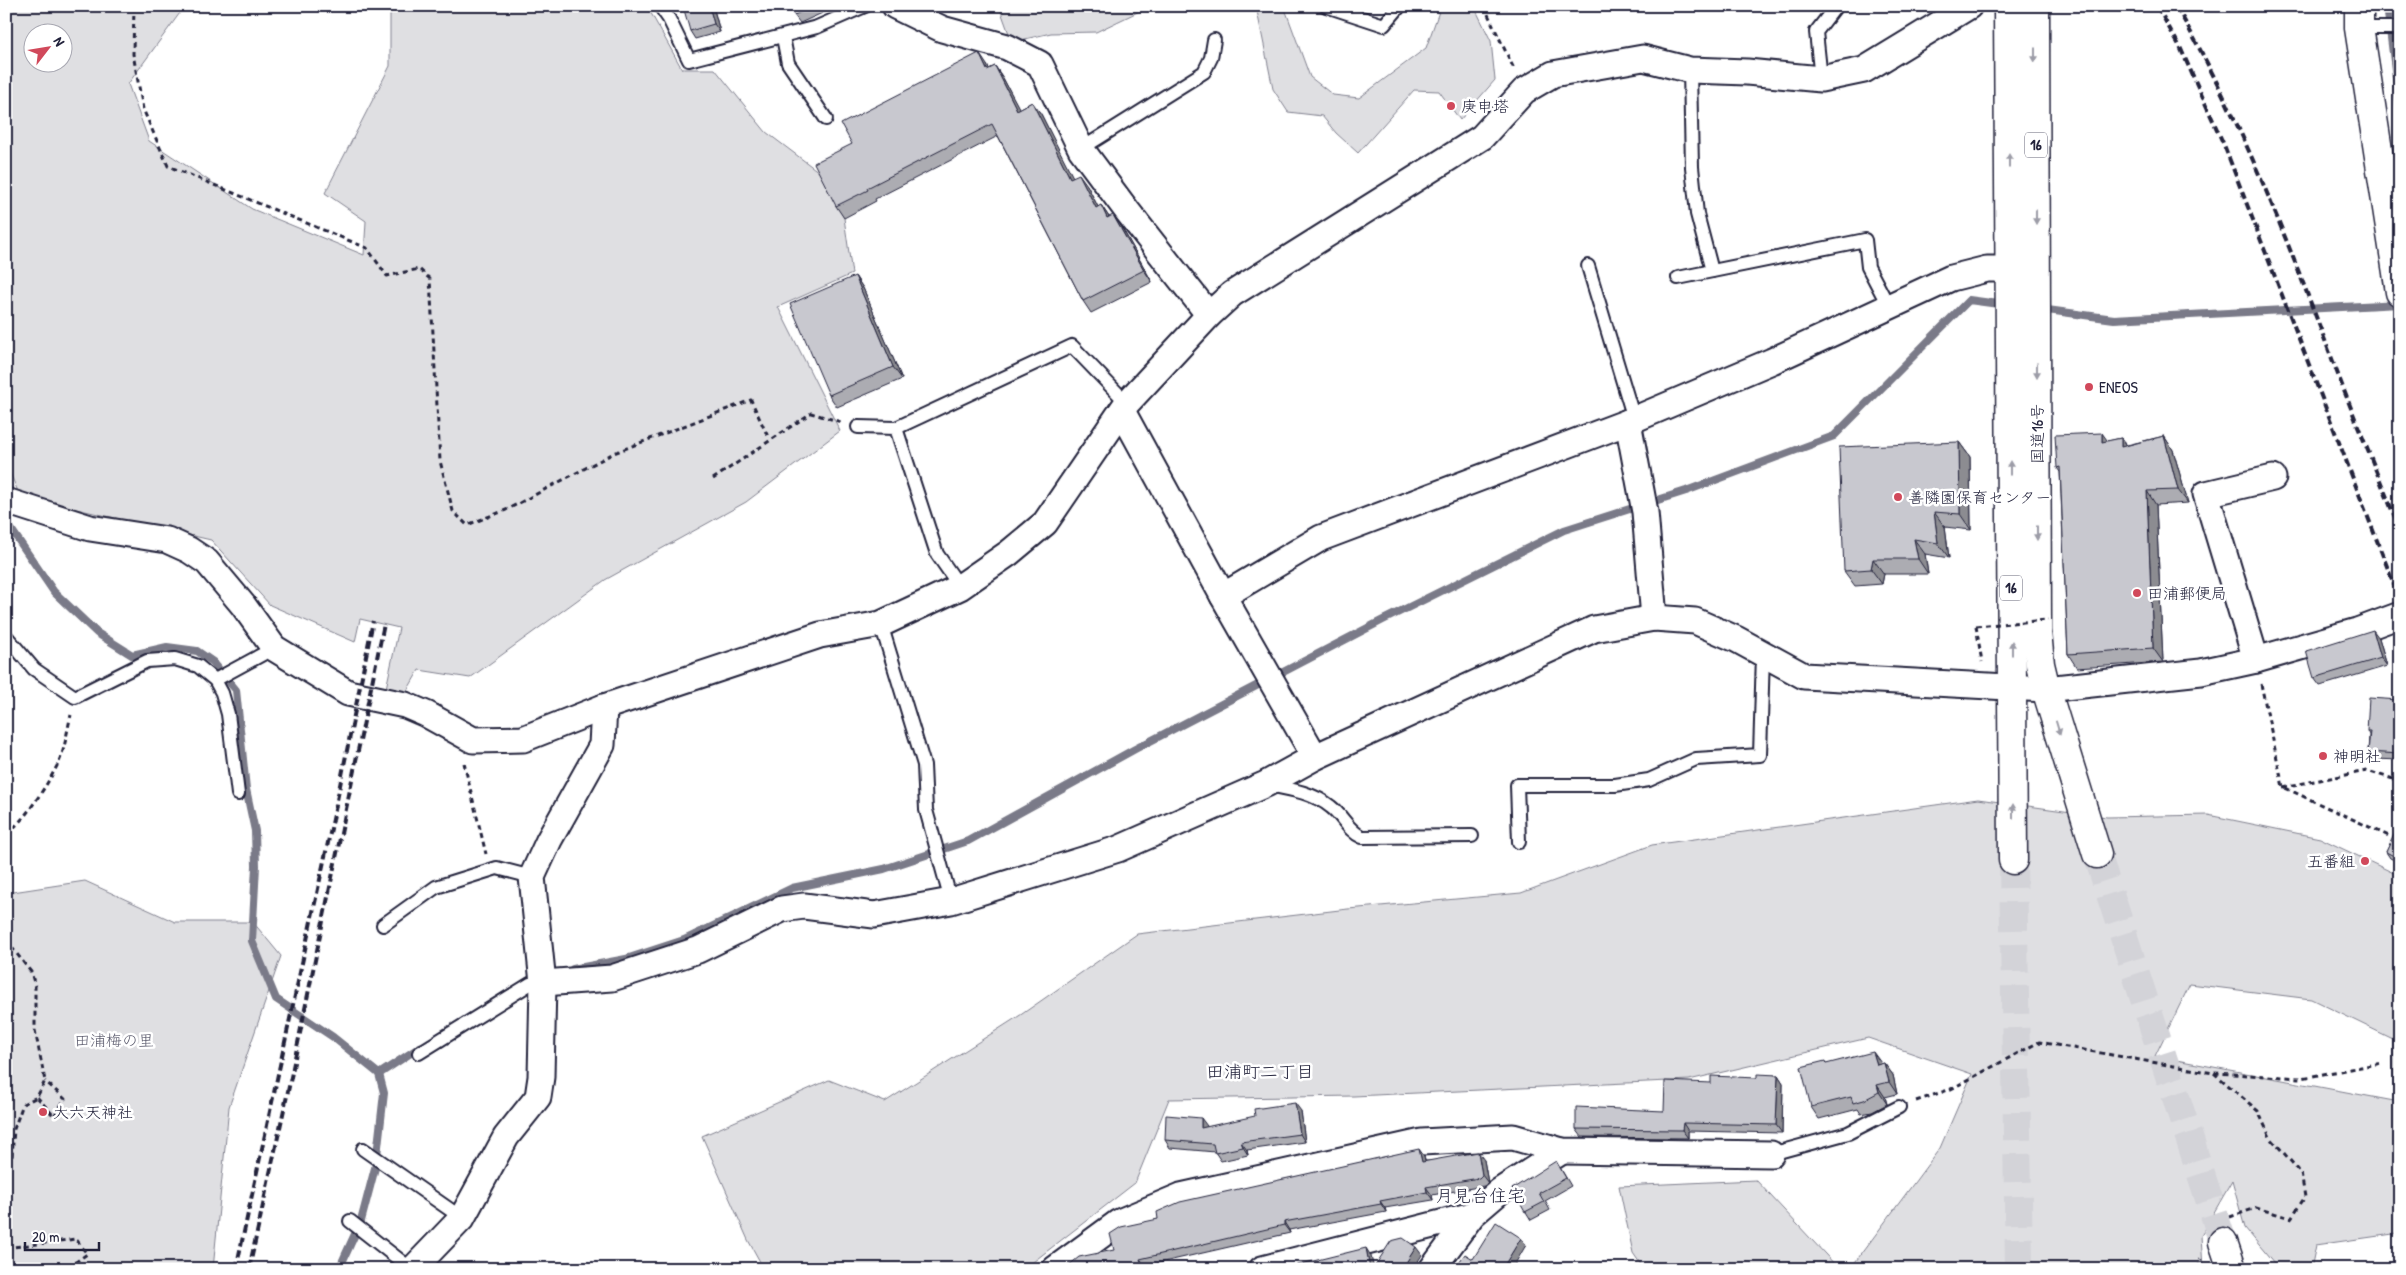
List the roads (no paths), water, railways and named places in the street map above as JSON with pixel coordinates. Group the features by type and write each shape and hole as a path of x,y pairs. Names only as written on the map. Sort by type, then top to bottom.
{"main road":[{"name":"国道16号","path":"2008,6 2013,860"},
{"name":"国道16号","path":"2035,6 2037,631 2046,689 2097,854"},
{"path":"2359,17 2400,292"},
{"path":"2218,1237 2232,1269"}],"street":[{"path":"895,6 942,29 1007,47 1040,64 1081,149 1209,315"},
{"path":"6,500 90,528 167,540 189,550 207,562 243,605 274,648 348,693 405,705 473,740 523,739 604,707 820,635 882,624 960,587 1009,553 1045,523 1124,407 1209,315 1232,294 1482,137 1524,91 1553,74 1643,58 1690,70 1747,72 1821,79 1864,70 1969,6"},
{"path":"1223,596 1321,538 1631,420 1772,361 1951,278 1987,269 2036,277"},
{"path":"1124,407 1223,596 1315,757"},
{"path":"1631,420 1645,512 1654,618"},
{"path":"2256,660 2206,494 2273,478"},
{"path":"543,983 612,978 698,950 782,909 804,906 874,915 951,901 1118,850 1266,784 1315,757 1594,629 1654,618 1695,622 1736,639 1804,676 2046,689 2201,672 2256,660 2357,631 2400,615"},
{"path":"412,1269 462,1218 506,1137 538,1096 541,1077 543,983 532,877 549,840 602,744 604,707"},
{"path":"1055,1269 1119,1222 1181,1196 1422,1142 1513,1137 1562,1151 1771,1154"},
{"path":"1432,1269 1472,1215 1500,1191 1562,1151"},
{"path":"1262,1269 1472,1215"}],"lane":[{"path":"660,6 669,19 689,60 817,27 865,6"},
{"path":"1326,6 1384,25 1400,6"},
{"path":"1821,79 1816,32 1836,6"},
{"path":"2359,17 2400,28"},
{"path":"782,37 788,63 826,119"},
{"path":"1081,149 1204,72 1210,58 1214,40"},
{"path":"1690,70 1692,167 1697,214 1712,271"},
{"path":"1678,278 1865,240 1868,266 1889,307"},
{"path":"1588,266 1631,420"},
{"path":"858,427 896,428 1072,346 1124,407"},
{"path":"896,428 937,554 960,587"},
{"path":"882,624 924,765 926,810 951,901"},
{"path":"6,636 34,669 75,697 147,661 175,659 198,666 215,680 222,693 228,714 238,794"},
{"path":"215,680 274,648"},
{"path":"1519,842 1517,785 1614,784 1649,780 1696,759 1760,755 1763,654"},
{"path":"1266,784 1312,796 1332,807 1355,834 1362,837 1472,836"},
{"path":"382,925 436,888 490,870 498,868 532,877"},
{"path":"419,1053 530,984 543,983"},
{"path":"1771,1154 1848,1133 1899,1107"},
{"path":"364,1149 462,1218"},
{"path":"350,1221 412,1269"}],"waterway":[{"path":"2387,6 2400,109"},
{"path":"573,969 626,959 684,940 792,888 884,869 968,841 1135,749 1383,620 1564,530 1686,491 1834,436 1969,300 2006,305"},
{"path":"2040,309 2114,319 2400,304"},
{"path":"6,526 11,529 54,592 97,633 132,655 167,647 197,651 213,662 236,690 246,789 255,831 256,866 252,941 276,999 333,1037 379,1074 420,1047"},
{"path":"339,1269 361,1221 376,1164 384,1093 379,1074"}],"tunnel":[{"path":"2097,854 2223,1242"},
{"path":"2013,860 2019,1269"}],"railway":[{"path":"2157,6 2180,47 2224,145 2400,600"},
{"path":"2176,6 2223,95 2264,186 2400,530"},
{"path":"236,1269 335,810 373,621"},
{"path":"249,1269 290,1082 384,624"}],"place":[{"name":"庚申塔","path":"1451,106"},
{"name":"ENEOS","path":"2089,387"},
{"name":"善隣園保育センター","path":"1898,497"},
{"name":"田浦郵便局","path":"2137,593"},
{"name":"神明社","path":"2323,756"},
{"name":"五番組","path":"2365,861"},
{"name":"大六天神社","path":"43,1112"}],"district":[{"name":"田浦町二丁目","path":"1260,1072"},
{"name":"月見台住宅","path":"1480,1196"}],"park label":[{"name":"田浦梅の里","path":"114,1040"}]}
